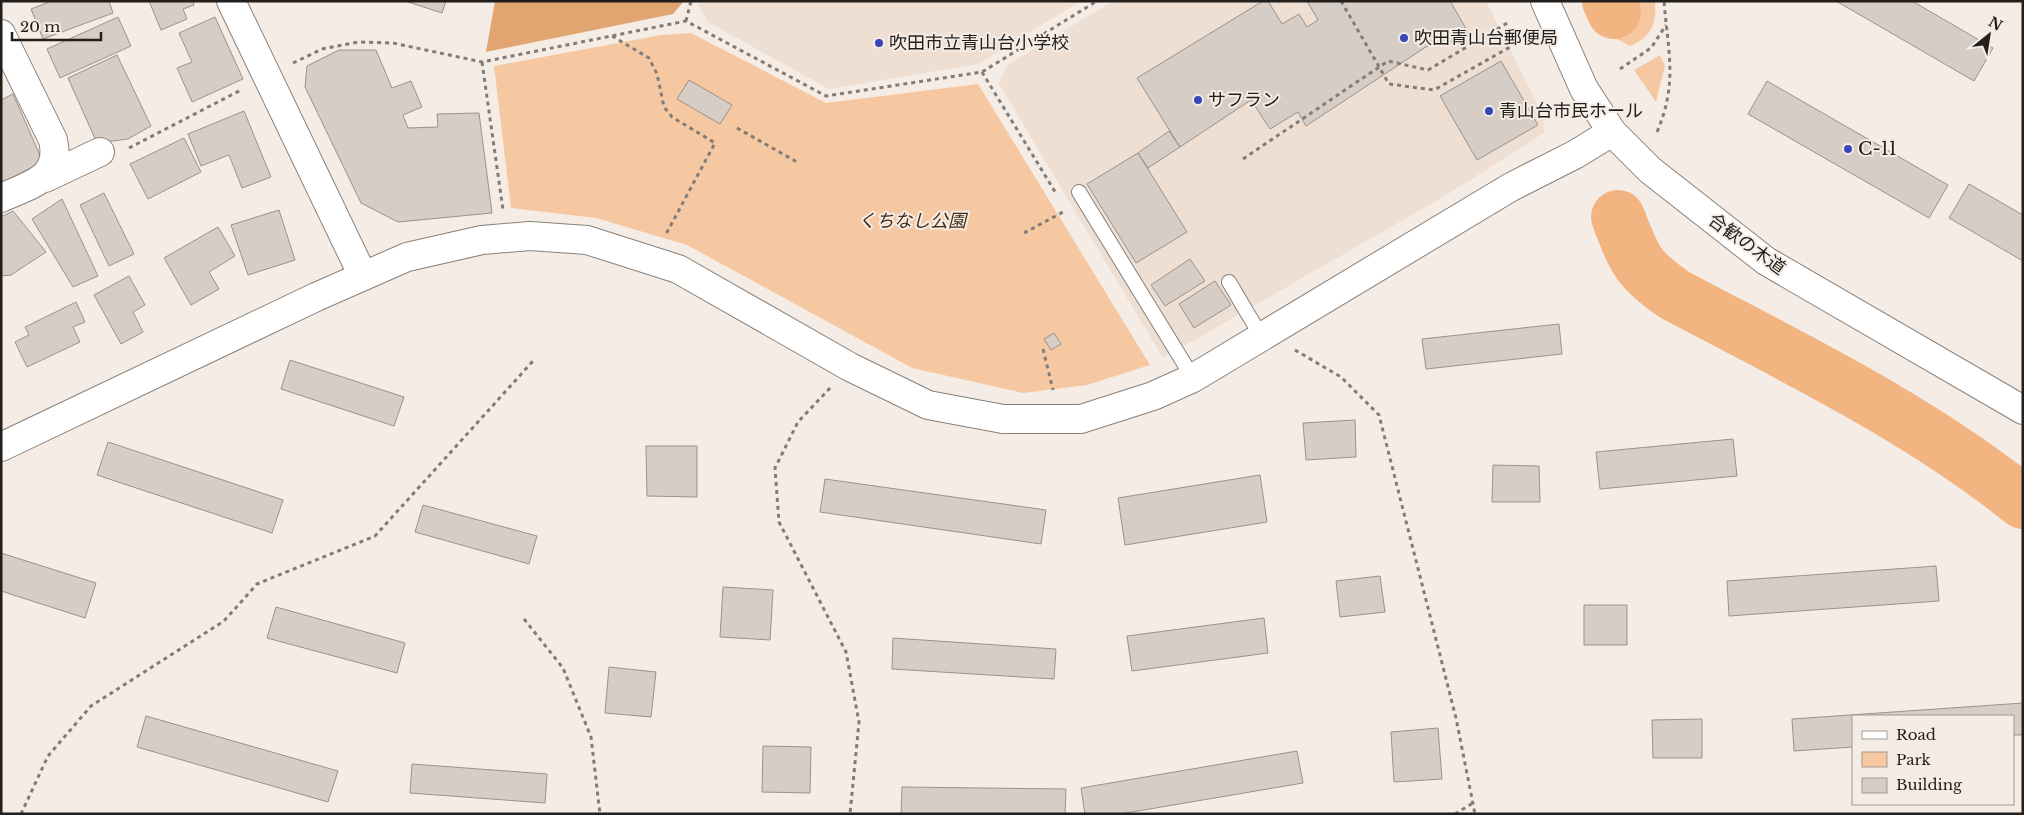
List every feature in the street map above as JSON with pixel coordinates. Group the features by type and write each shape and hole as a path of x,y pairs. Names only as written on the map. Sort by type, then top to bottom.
{"street":[{"path":"231,1 363,276"},
{"name":"合歓の木道","path":"1545,1 1584,89 1612,132 1650,170 1766,261 2023,410"},
{"path":"1,34 54,140 55,156 45,178"},
{"path":"1,447 407,257 482,240 530,236 587,240 678,269 850,367 928,405 1003,419 1081,419 1153,396 1193,378 1260,336 1511,187 1612,132"},
{"path":"1,198 100,152"}],"lane":[{"path":"1079,192 1193,378"},
{"path":"1229,282 1260,336"}],"path":[{"path":"686,21 692,1"},
{"path":"100,152 124,151 322,49 358,42 393,43 482,62 686,21 826,96 982,72 1097,1"},
{"path":"1342,1 1390,84 1434,90 1518,42"},
{"path":"1657,132 1667,108 1672,67 1664,1"},
{"path":"1243,160 1388,61 1428,70 1509,22"},
{"path":"1620,69 1651,48 1666,25"},
{"path":"612,36 649,58 657,74 664,107 672,117 715,143 662,243"},
{"path":"482,62 504,215"},
{"path":"737,128 797,162"},
{"path":"1024,233 1066,210"},
{"path":"1287,346 1341,377 1379,415 1456,718 1475,814"},
{"path":"1043,349 1054,395"},
{"path":"21,814 48,756 91,706 224,621 257,584 375,536 533,361"},
{"path":"850,367 798,422 775,468 779,522 846,652 859,722 850,814"},
{"path":"524,619 563,668 591,737 600,814"},
{"path":"1455,814 1473,803"}],"shaded area":[{"path":"495,1 684,1 673,14 486,52"},
{"name":"吹田市立青山台小学校","path":"700,1 1081,1 978,64 829,89 708,22 699,6"},
{"path":"1113,1 1486,1 1543,116 1544,133 1445,196 1163,358 999,84 1006,66"}],"green space":[{"path":"1595,1 1655,1 1654,23 1643,39 1630,46 1611,36"},
{"name":"くちなし公園","path":"691,33 826,103 978,84 1150,365 1087,385 1023,393 912,368 687,245 596,218 511,208 494,66 661,35"},
{"path":"1660,55 1665,66 1656,102 1634,70"}],"building":[{"path":"52,1 109,1 113,13 43,39 31,9"},
{"path":"149,1 193,1 194,5 183,9 187,19 161,30"},
{"path":"405,1 446,1 442,13"},
{"path":"1263,1 1268,1 1282,24 1299,14 1307,27 1318,20 1307,1 1450,1 1468,32 1445,45 1441,37 1306,126 1298,112 1270,129 1251,100 1180,147 1137,78"},
{"path":"1836,1 1912,1 1993,48 1974,81"},
{"path":"118,17 131,46 60,78 47,49"},
{"path":"215,17 243,79 192,102 177,68 192,62 179,33"},
{"path":"339,50 376,50 392,88 411,81 422,107 403,115 408,128 438,127 437,114 479,113 492,213 398,222 361,203 305,87 307,66"},
{"path":"117,55 151,126 128,139 97,143 68,78"},
{"name":"青山台市民ホール","path":"1501,61 1538,125 1477,160 1440,96"},
{"path":"689,80 732,105 720,124 677,99"},
{"name":"C-11","path":"1767,81 1948,185 1929,218 1748,114"},
{"path":"13,94 43,162 1,183 1,100"},
{"path":"244,111 271,177 242,188 229,155 201,166 188,134"},
{"path":"1169,131 1180,147 1148,168 1138,153"},
{"path":"184,138 201,172 148,199 130,164"},
{"path":"1138,153 1187,232 1136,263 1087,184"},
{"path":"1969,184 2023,215 2023,261 1949,218"},
{"path":"104,193 134,254 109,266 80,205"},
{"path":"62,199 98,276 73,287 32,219"},
{"path":"279,210 295,260 248,275 231,225"},
{"path":"13,211 46,252 11,275 1,276 1,217"},
{"path":"218,227 235,256 209,272 219,289 191,305 164,258"},
{"path":"1190,259 1205,281 1165,306 1151,285"},
{"path":"129,276 145,305 133,312 143,332 121,344 94,295"},
{"path":"1215,281 1231,305 1194,328 1179,304"},
{"path":"76,302 85,322 73,327 80,342 27,367 15,342 29,335 25,327"},
{"path":"1559,324 1562,354 1426,369 1422,339"},
{"path":"1054,333 1061,344 1051,350 1044,339"},
{"path":"290,360 404,397 394,426 281,389"},
{"path":"1355,420 1356,457 1306,460 1303,423"},
{"path":"1733,439 1737,476 1600,489 1596,452"},
{"path":"108,442 283,500 272,533 97,475"},
{"path":"646,446 697,446 697,497 647,496"},
{"path":"1493,465 1539,466 1540,502 1492,502"},
{"path":"1260,475 1267,522 1125,545 1118,498"},
{"path":"825,479 1046,510 1041,544 820,512"},
{"path":"423,505 537,536 529,564 415,532"},
{"path":"1,553 96,583 85,618 1,591"},
{"path":"1936,566 1939,601 1729,616 1727,581"},
{"path":"1380,576 1385,612 1340,617 1336,581"},
{"path":"723,587 773,590 770,640 720,637"},
{"path":"1584,605 1627,605 1627,645 1584,645"},
{"path":"276,607 405,643 397,673 267,638"},
{"path":"1264,618 1268,653 1132,671 1127,636"},
{"path":"893,638 1056,649 1054,679 892,669"},
{"path":"609,667 656,672 651,717 605,713"},
{"path":"2023,703 2023,735 2014,735 2014,715 1852,715 1852,747 1794,751 1792,719"},
{"path":"146,716 338,771 328,802 137,747"},
{"path":"1702,719 1702,758 1653,758 1652,720"},
{"path":"1438,728 1442,779 1394,782 1391,732"},
{"path":"763,746 811,747 810,793 762,792"},
{"path":"1297,751 1303,783 1120,814 1085,814 1081,788"},
{"path":"412,764 547,774 545,803 410,793"},
{"path":"902,787 1066,789 1065,814 901,814"}],"waterway":[{"path":"1609,1 1614,12"},
{"path":"1618,217 1638,262 1662,286 1675,295 1854,390 1898,416 1982,471 2023,502"}],"place":[{"name":"吹田青山台郵便局","path":"1404,38"},
{"name":"吹田市立青山台小学校","path":"879,43"},
{"name":"サフラン","path":"1198,100"},
{"name":"青山台市民ホール","path":"1489,111"},
{"name":"C-11","path":"1848,149"}]}
